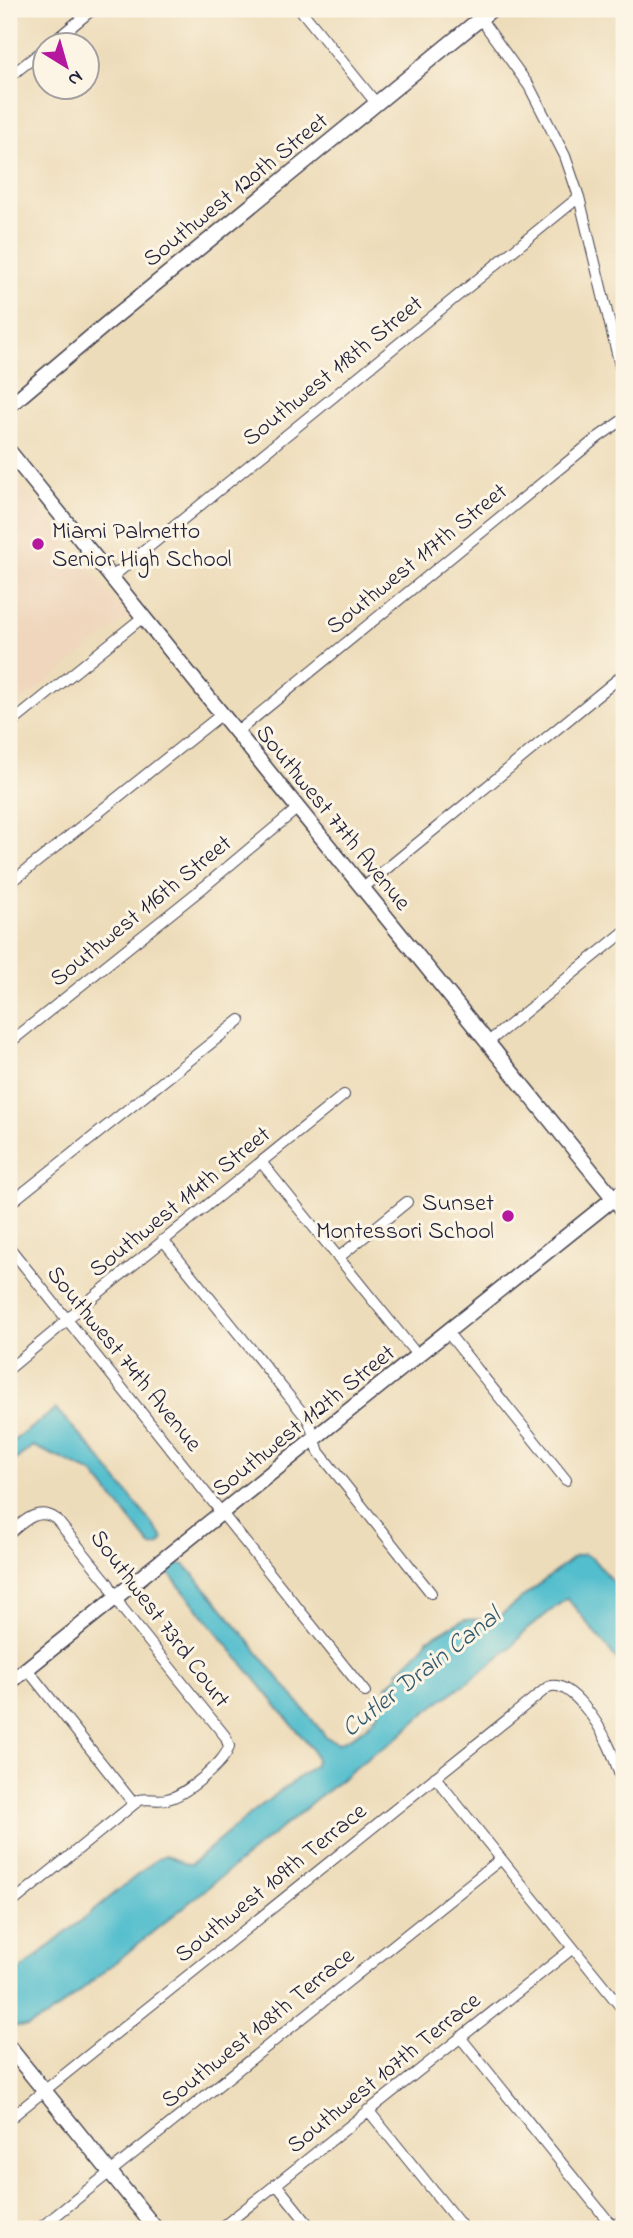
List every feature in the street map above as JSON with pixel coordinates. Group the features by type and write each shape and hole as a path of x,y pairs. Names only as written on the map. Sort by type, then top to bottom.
{"street":[{"path":"65,32 93,9"},
{"path":"300,9 376,103"},
{"path":"486,14 558,139 579,197 624,382"},
{"name":"Southwest 120th Street","path":"9,406 486,14"},
{"path":"9,78 32,59"},
{"name":"Southwest 118th Street","path":"112,577 579,197"},
{"name":"Southwest 117th Street","path":"237,733 597,438 624,419"},
{"name":"Southwest 77th Avenue","path":"9,451 487,1044 619,1194 624,1211"},
{"path":"9,724 144,617"},
{"path":"363,888 624,674"},
{"path":"9,884 222,714"},
{"name":"Southwest 116th Street","path":"9,1043 298,808"},
{"path":"487,1044 624,932"},
{"path":"9,1204 240,1020"},
{"name":"Southwest 114th Street","path":"9,1368 344,1095"},
{"path":"261,1162 418,1356"},
{"name":"Southwest 112th Street","path":"9,1683 619,1194"},
{"path":"338,1258 407,1202"},
{"path":"163,1240 309,1421 318,1452 431,1593"},
{"name":"Southwest 74th Avenue","path":"9,1247 365,1692"},
{"path":"448,1332 566,1480"},
{"name":"Southwest 73rd Court","path":"9,1534 33,1515 51,1515 67,1530 108,1583 116,1598 225,1736 229,1746 221,1761 178,1795 165,1800 144,1799 134,1804"},
{"path":"9,1905 134,1804 27,1669"},
{"name":"Southwest 109th Terrace","path":"9,2119 553,1685 562,1686 573,1694 600,1729 624,1786"},
{"path":"435,1777 624,2011"},
{"name":"Southwest 108th Terrace","path":"39,2229 501,1859"},
{"name":"Southwest 107th Terrace","path":"220,2229 573,1948"},
{"path":"460,2037 612,2228 624,2219"},
{"path":"9,2047 156,2229"},
{"path":"369,2110 464,2229"},
{"path":"276,2184 313,2229"}],"shaded area":[{"name":"Miami Palmetto Senior High School","path":"9,470 128,617 9,712"}],"water":[{"path":"56,1409 95,1452 161,1535 163,1539 160,1545 152,1547 93,1473 33,1446 9,1465 9,1444"},
{"name":"Cutler Drain Canal","path":"584,1554 593,1559 624,1595 624,1668 567,1598 525,1631 484,1670 427,1711 395,1740 369,1757 49,2016 27,2027 11,2026 9,1979 157,1859 165,1855 191,1864 254,1811 315,1765 316,1758 312,1749 168,1572 178,1564 185,1565 326,1737 338,1743 356,1734 372,1721 383,1705 387,1686 424,1646 427,1639 465,1620 494,1620 574,1557"}],"place":[{"name":"Miami Palmetto Senior High School","path":"38,544"},
{"name":"Sunset Montessori School","path":"508,1216"}]}
